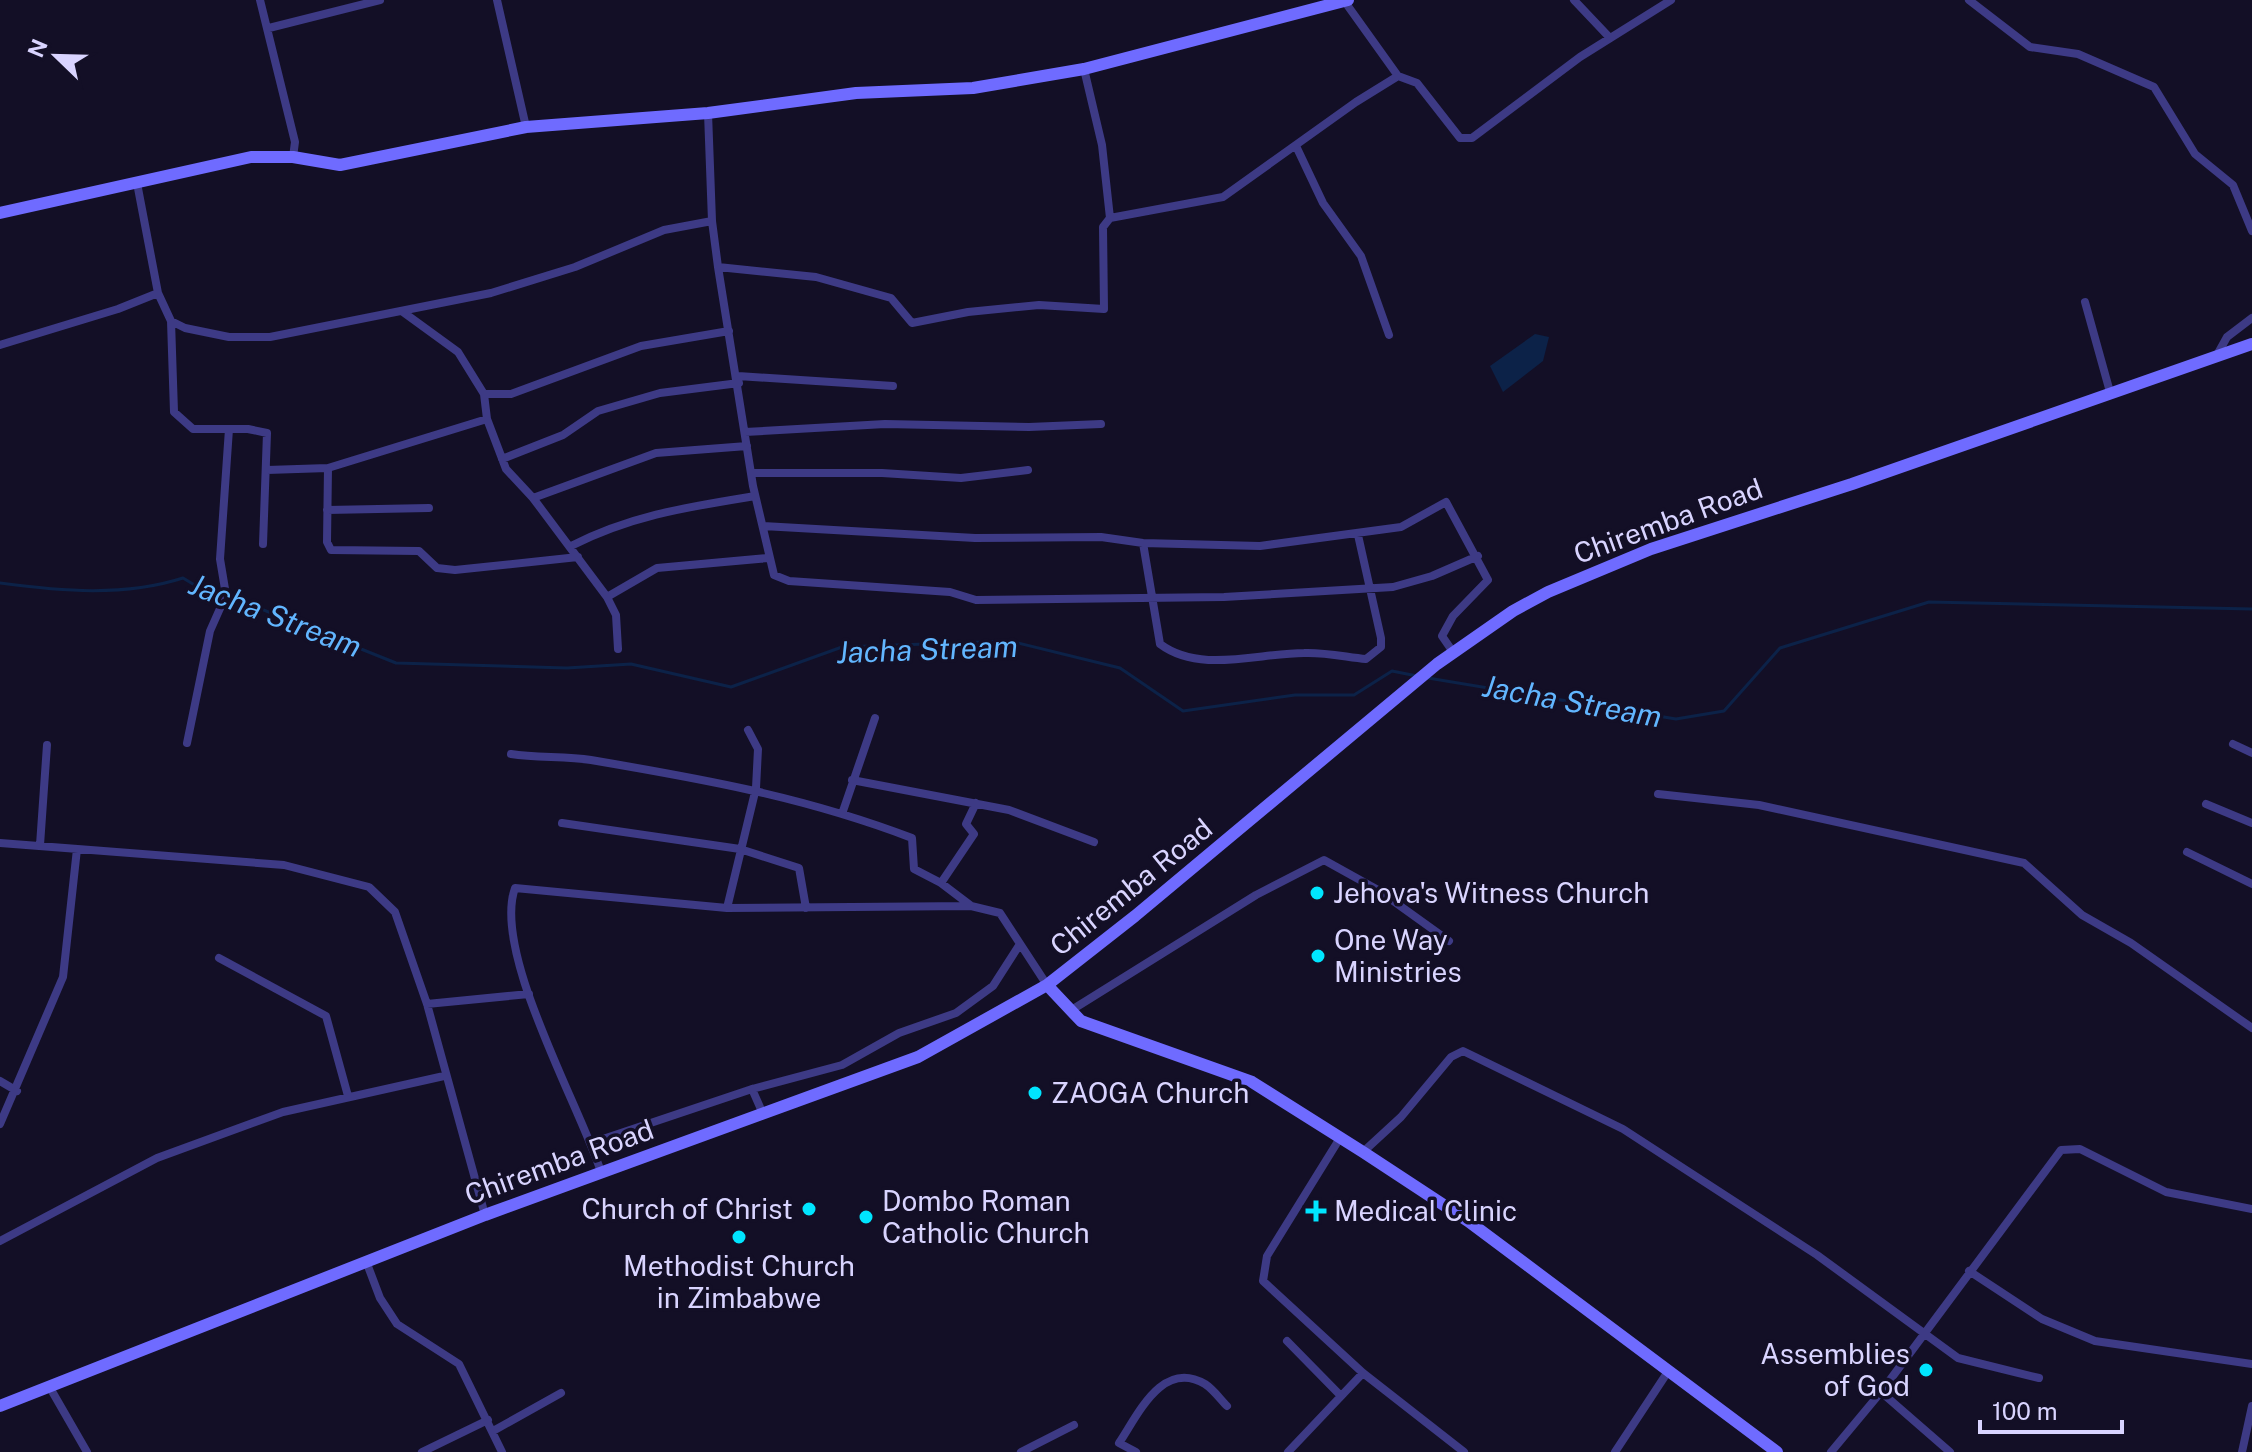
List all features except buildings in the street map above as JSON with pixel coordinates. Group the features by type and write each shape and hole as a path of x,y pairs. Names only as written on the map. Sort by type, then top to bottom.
{"main road":[{"path":"0,213 251,157 293,157 340,165 526,127 708,113 856,93 973,88 1084,69 1346,1"},
{"name":"Chiremba Road","path":"0,1406 485,1215 918,1057 1047,985 1437,664 1530,602 1609,565 2252,344"},
{"path":"1047,985 1081,1021 1252,1082 1363,1152 1468,1221 1777,1452"}],"street":[{"path":"260,0 295,142 293,157"},
{"path":"269,28 380,0"},
{"path":"497,0 526,127"},
{"path":"1574,0 1610,38"},
{"path":"1346,1 1398,76 1417,83 1460,138 1472,138 1580,57 1671,0"},
{"path":"1969,0 2030,47 2078,54 2154,87 2195,154 2233,185 2252,231"},
{"path":"1084,69 1102,145 1110,218"},
{"path":"718,267 816,277 891,298 912,323 968,312 1039,305 1104,309 1103,227 1110,218 1223,197 1398,76"},
{"path":"708,113 712,221 718,267 739,380 755,496 774,575 789,581 950,592 976,600 1224,597 1370,589 1432,576 1478,556"},
{"path":"1296,146 1323,203 1361,256 1389,335"},
{"path":"137,183 158,293 171,321 174,412 193,429 267,433 263,544"},
{"path":"171,321 185,328 229,337 270,337 491,293 575,267 664,230 712,221"},
{"path":"0,345 118,309 158,293"},
{"path":"2085,302 2110,392"},
{"path":"402,312 458,352 484,394 487,419 506,469 571,546 607,597 616,615 618,649"},
{"path":"2217,355 2227,337 2252,318"},
{"path":"484,394 511,394 641,346 729,331"},
{"path":"502,459 563,435 598,411 660,393 739,380 893,386"},
{"path":"267,470 328,468 487,419"},
{"path":"745,432 885,424 1029,427 1101,424"},
{"path":"187,743 210,631 226,595 220,559 229,429"},
{"path":"533,498 656,453 747,446"},
{"path":"328,468 327,542 331,550 419,551 437,568 455,570 578,557"},
{"path":"751,473 882,473 961,478 1028,470"},
{"path":"571,546 610,526 653,513 755,496"},
{"path":"763,526 975,538 1101,537 1143,543 1260,546 1401,527 1446,502 1478,556 1488,580 1453,616 1442,636 1453,652"},
{"path":"327,510 429,508"},
{"path":"1143,543 1160,644 1177,657 1246,659 1305,653 1366,659 1381,647 1381,638 1358,535"},
{"path":"607,597 657,568 768,558"},
{"path":"843,811 875,718"},
{"path":"727,908 756,788 758,749 748,730"},
{"path":"2233,744 2252,753"},
{"path":"40,845 47,745"},
{"path":"511,754 587,759 756,788 843,811 912,838 914,869 941,883 971,906"},
{"path":"852,780 1023,814 1094,842"},
{"path":"1658,794 1759,805 2024,863 2082,915 2131,943 2252,1028"},
{"path":"941,883 974,834 966,824 976,803"},
{"path":"2206,804 2252,823"},
{"path":"562,823 740,849 799,868 806,908"},
{"path":"0,843 284,865 369,887 395,912 427,1004 444,1076 485,1215"},
{"path":"0,1124 17,1091 63,977 77,849"},
{"path":"2187,852 2252,884"},
{"path":"1070,1012 1256,895 1324,860 1378,890 1449,941"},
{"path":"601,1172 529,994 509,919 515,888 727,908 971,906 1000,913 1047,985"},
{"path":"591,1143 752,1089 842,1065 899,1033 956,1013 993,986 1020,944"},
{"path":"219,958 326,1016 348,1096"},
{"path":"427,1004 529,994"},
{"path":"1363,1152 1401,1117 1451,1057 1463,1051 1623,1129 1817,1255 1958,1358 2039,1378"},
{"path":"0,1241 157,1158 283,1112 444,1076"},
{"path":"0,1081 17,1091"},
{"path":"752,1089 763,1114"},
{"path":"1340,1138 1267,1256 1263,1281 1363,1373 1464,1452"},
{"path":"1831,1452 1881,1392 2061,1150 2080,1149 2120,1166 2166,1192 2252,1209"},
{"path":"366,1261 380,1298 397,1324 459,1364 502,1452"},
{"path":"1969,1271 2042,1319 2095,1341 2252,1364"},
{"path":"1287,1341 1340,1395"},
{"path":"1615,1452 1669,1370"},
{"path":"1288,1452 1363,1373"},
{"path":"1136,1452 1117,1448 1157,1386 1179,1378 1205,1384 1227,1406"},
{"path":"49,1386 87,1452"},
{"path":"1881,1392 1950,1452"},
{"path":"493,1431 561,1393"},
{"path":"2242,1452 2252,1406"},
{"path":"422,1452 488,1420"},
{"path":"1021,1452 1074,1425"}],"water":[{"path":"1535,334 1549,337 1543,361 1503,392 1490,366"}],"waterway":[{"name":"Jacha Stream","path":"0,583 92,591 138,588 183,578 216,598 226,595 396,663 567,668 631,664 731,687 842,647 1010,641 1120,668 1183,711 1295,695 1354,695 1392,671 1417,676"},
{"name":"Jacha Stream","path":"1428,678 1676,719 1724,711 1780,648 1929,602 2252,609"}],"place":[{"name":"Jehova's Witness Church","path":"1317,893"},
{"name":"One Way Ministries","path":"1318,956"},
{"name":"ZAOGA Church","path":"1035,1093"},
{"name":"Church of Christ","path":"809,1209"},
{"name":"Medical Clinic","path":"1316,1211"},
{"name":"Dombo Roman Catholic Church","path":"866,1217"},
{"name":"Methodist Church in Zimbabwe","path":"739,1237"},
{"name":"Assemblies of God","path":"1926,1370"}]}
